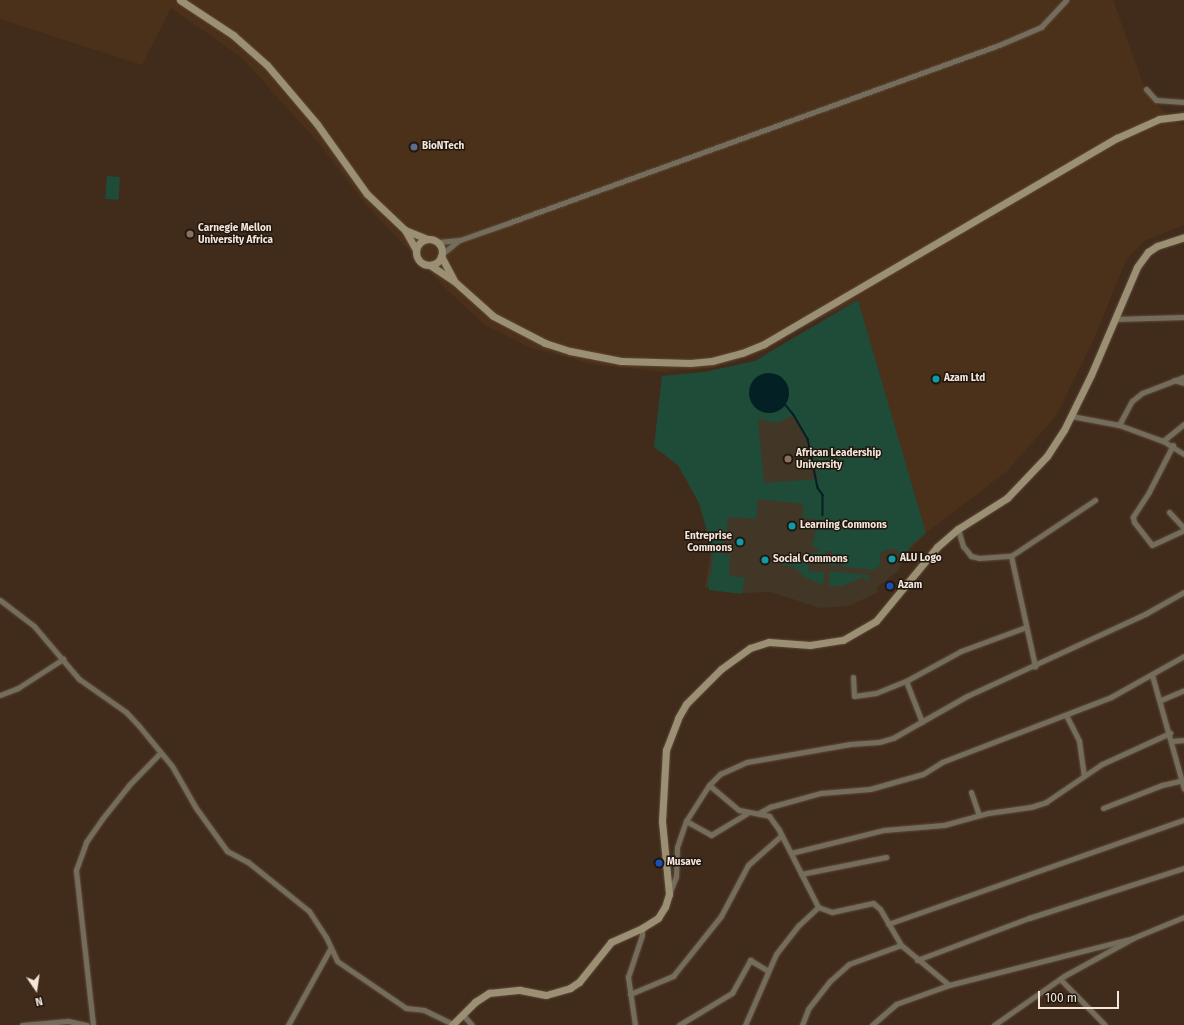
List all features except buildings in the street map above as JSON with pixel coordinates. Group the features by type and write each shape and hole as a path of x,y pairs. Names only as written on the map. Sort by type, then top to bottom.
{"main road":[{"path":"180,0 233,35 267,65 317,124 367,194 405,230 421,262 430,264 454,281 493,316 533,338 570,351 621,362 690,363 712,361 742,353 764,344 1122,135 1159,119 1184,116"},
{"path":"405,230 438,242 442,255 454,281"},
{"path":"453,1025 462,1014 483,996 497,991 520,990 546,995 566,990 579,982 611,942 642,928 662,913 669,894 662,821 664,767 671,734 686,704 721,669 750,648 769,642 810,646 826,644 843,640 859,633 876,621 937,547 958,528 1006,498 1026,480 1047,456 1071,416 1137,267 1148,252 1184,237"},
{"path":"416,250 420,243 427,239"},
{"path":"430,264 438,261 442,255"}],"street":[{"path":"1059,8 1060,0"},
{"path":"438,242 460,240 1032,33 1066,0"},
{"path":"1146,89 1156,100 1184,102"},
{"path":"442,255 460,240"},
{"path":"1114,319 1184,317"},
{"path":"1119,425 1132,401 1157,385 1184,377"},
{"path":"1174,380 1184,383"},
{"path":"1071,416 1119,425 1173,445 1184,454"},
{"path":"1163,441 1184,424"},
{"path":"1169,512 1184,529 1152,545 1134,522 1133,517 1149,492 1173,445"},
{"path":"958,528 963,546 971,556 979,558 1011,556 1095,500"},
{"path":"1011,556 1035,666"},
{"path":"669,894 676,877 678,847 686,821 708,786 720,774 747,762 850,744 879,742 893,738 967,696 1035,666 1184,592"},
{"path":"0,600 34,626 79,679 126,712 160,754 172,766 196,808 227,851 248,862 309,911 326,937 330,950 337,961 346,969 406,1008 424,1010 453,1025"},
{"path":"853,676 852,692 858,697 906,681 944,659 1026,627"},
{"path":"757,814 770,806 821,793 870,789 898,782 1112,697 1184,656"},
{"path":"0,695 18,688 63,659"},
{"path":"1152,675 1161,700 1183,780 1184,789"},
{"path":"906,681 922,722"},
{"path":"1161,700 1184,690"},
{"path":"1066,715 1079,741 1084,776"},
{"path":"791,853 884,830 944,825 979,815 1046,802 1115,757 1170,733"},
{"path":"1172,741 1184,740"},
{"path":"93,1025 76,870 86,842 102,819 129,785 160,754"},
{"path":"1103,808 1183,780"},
{"path":"708,786 746,814"},
{"path":"971,792 979,815"},
{"path":"686,821 711,835 746,814 769,816 782,835 818,907 832,912 873,903 880,909 901,945 917,960 949,985"},
{"path":"888,924 1184,820"},
{"path":"630,994 673,976 721,916 748,865 782,835"},
{"path":"801,874 886,857"},
{"path":"917,960 1023,920 1184,868"},
{"path":"745,1025 768,971 789,937 818,907"},
{"path":"872,1025 896,1004 949,985 1133,938 1184,918"},
{"path":"635,1025 628,977 642,935 642,928"},
{"path":"994,1025 1060,980 1133,938"},
{"path":"802,1025 808,1009 830,981 849,964 901,945"},
{"path":"288,1025 330,950"},
{"path":"679,1025 732,993 750,960 768,971"},
{"path":"1060,980 1105,1025"},
{"path":"462,1014 472,1025"},
{"path":"22,1025 68,1021 87,1025"}],"shaded area":[{"path":"0,0 1113,0 1147,95 1178,124 1184,125 1184,225 1144,241 1127,258 1093,341 1056,416 1007,471 926,533 858,301 797,330 754,356 712,368 663,372 594,365 531,348 485,325 445,288 365,204 318,142 241,57 171,8 142,65 0,19"},
{"name":"African Leadership University","path":"858,300 926,533 905,554 898,571 876,588 878,592 849,606 820,608 771,592 745,593 705,587 711,553 703,510 678,465 654,447 662,376 705,372 755,361"}],"green space":[{"path":"107,176 120,177 118,200 105,199"},
{"name":"African Leadership University","path":"858,300 926,533 912,544 903,557 895,549 888,549 880,553 880,565 874,570 843,567 843,561 839,556 832,555 832,551 826,551 826,560 838,560 838,566 819,562 818,555 809,554 820,550 809,543 814,542 816,519 803,518 803,504 758,499 756,519 728,517 726,539 724,539 723,555 730,555 729,575 745,578 742,594 709,590 708,581 711,574 713,553 699,503 678,465 654,447 662,376 705,372 755,361","holes":["762,374 774,374 784,380 782,408 769,413 749,397 751,383","795,415 808,439 818,479 764,483 758,419 776,423"]},
{"path":"791,555 795,555 795,562 808,563 809,571 824,572 823,585 806,578 794,567 782,565 782,560 791,561"},
{"path":"830,571 869,575 868,581 863,577 842,586 829,586"}],"water":[{"path":"769,373 777,375 783,379 787,385 789,393 787,401 783,407 777,411 769,413 761,411 755,407 751,401 749,393 751,385 755,379 761,375"}],"waterway":[{"path":"785,404 794,415 808,439 818,488 823,495 823,515"}],"place":[{"name":"BioNTech","path":"414,147"},
{"name":"Carnegie Mellon University Africa","path":"190,234"},
{"name":"Azam Ltd","path":"936,379"},
{"name":"African Leadership University","path":"788,459"},
{"name":"Learning Commons","path":"792,526"},
{"name":"Entreprise Commons","path":"740,542"},
{"name":"ALU Logo","path":"892,559"},
{"name":"Social Commons","path":"765,560"},
{"name":"Azam","path":"890,586"},
{"name":"Musave","path":"659,863"}]}
